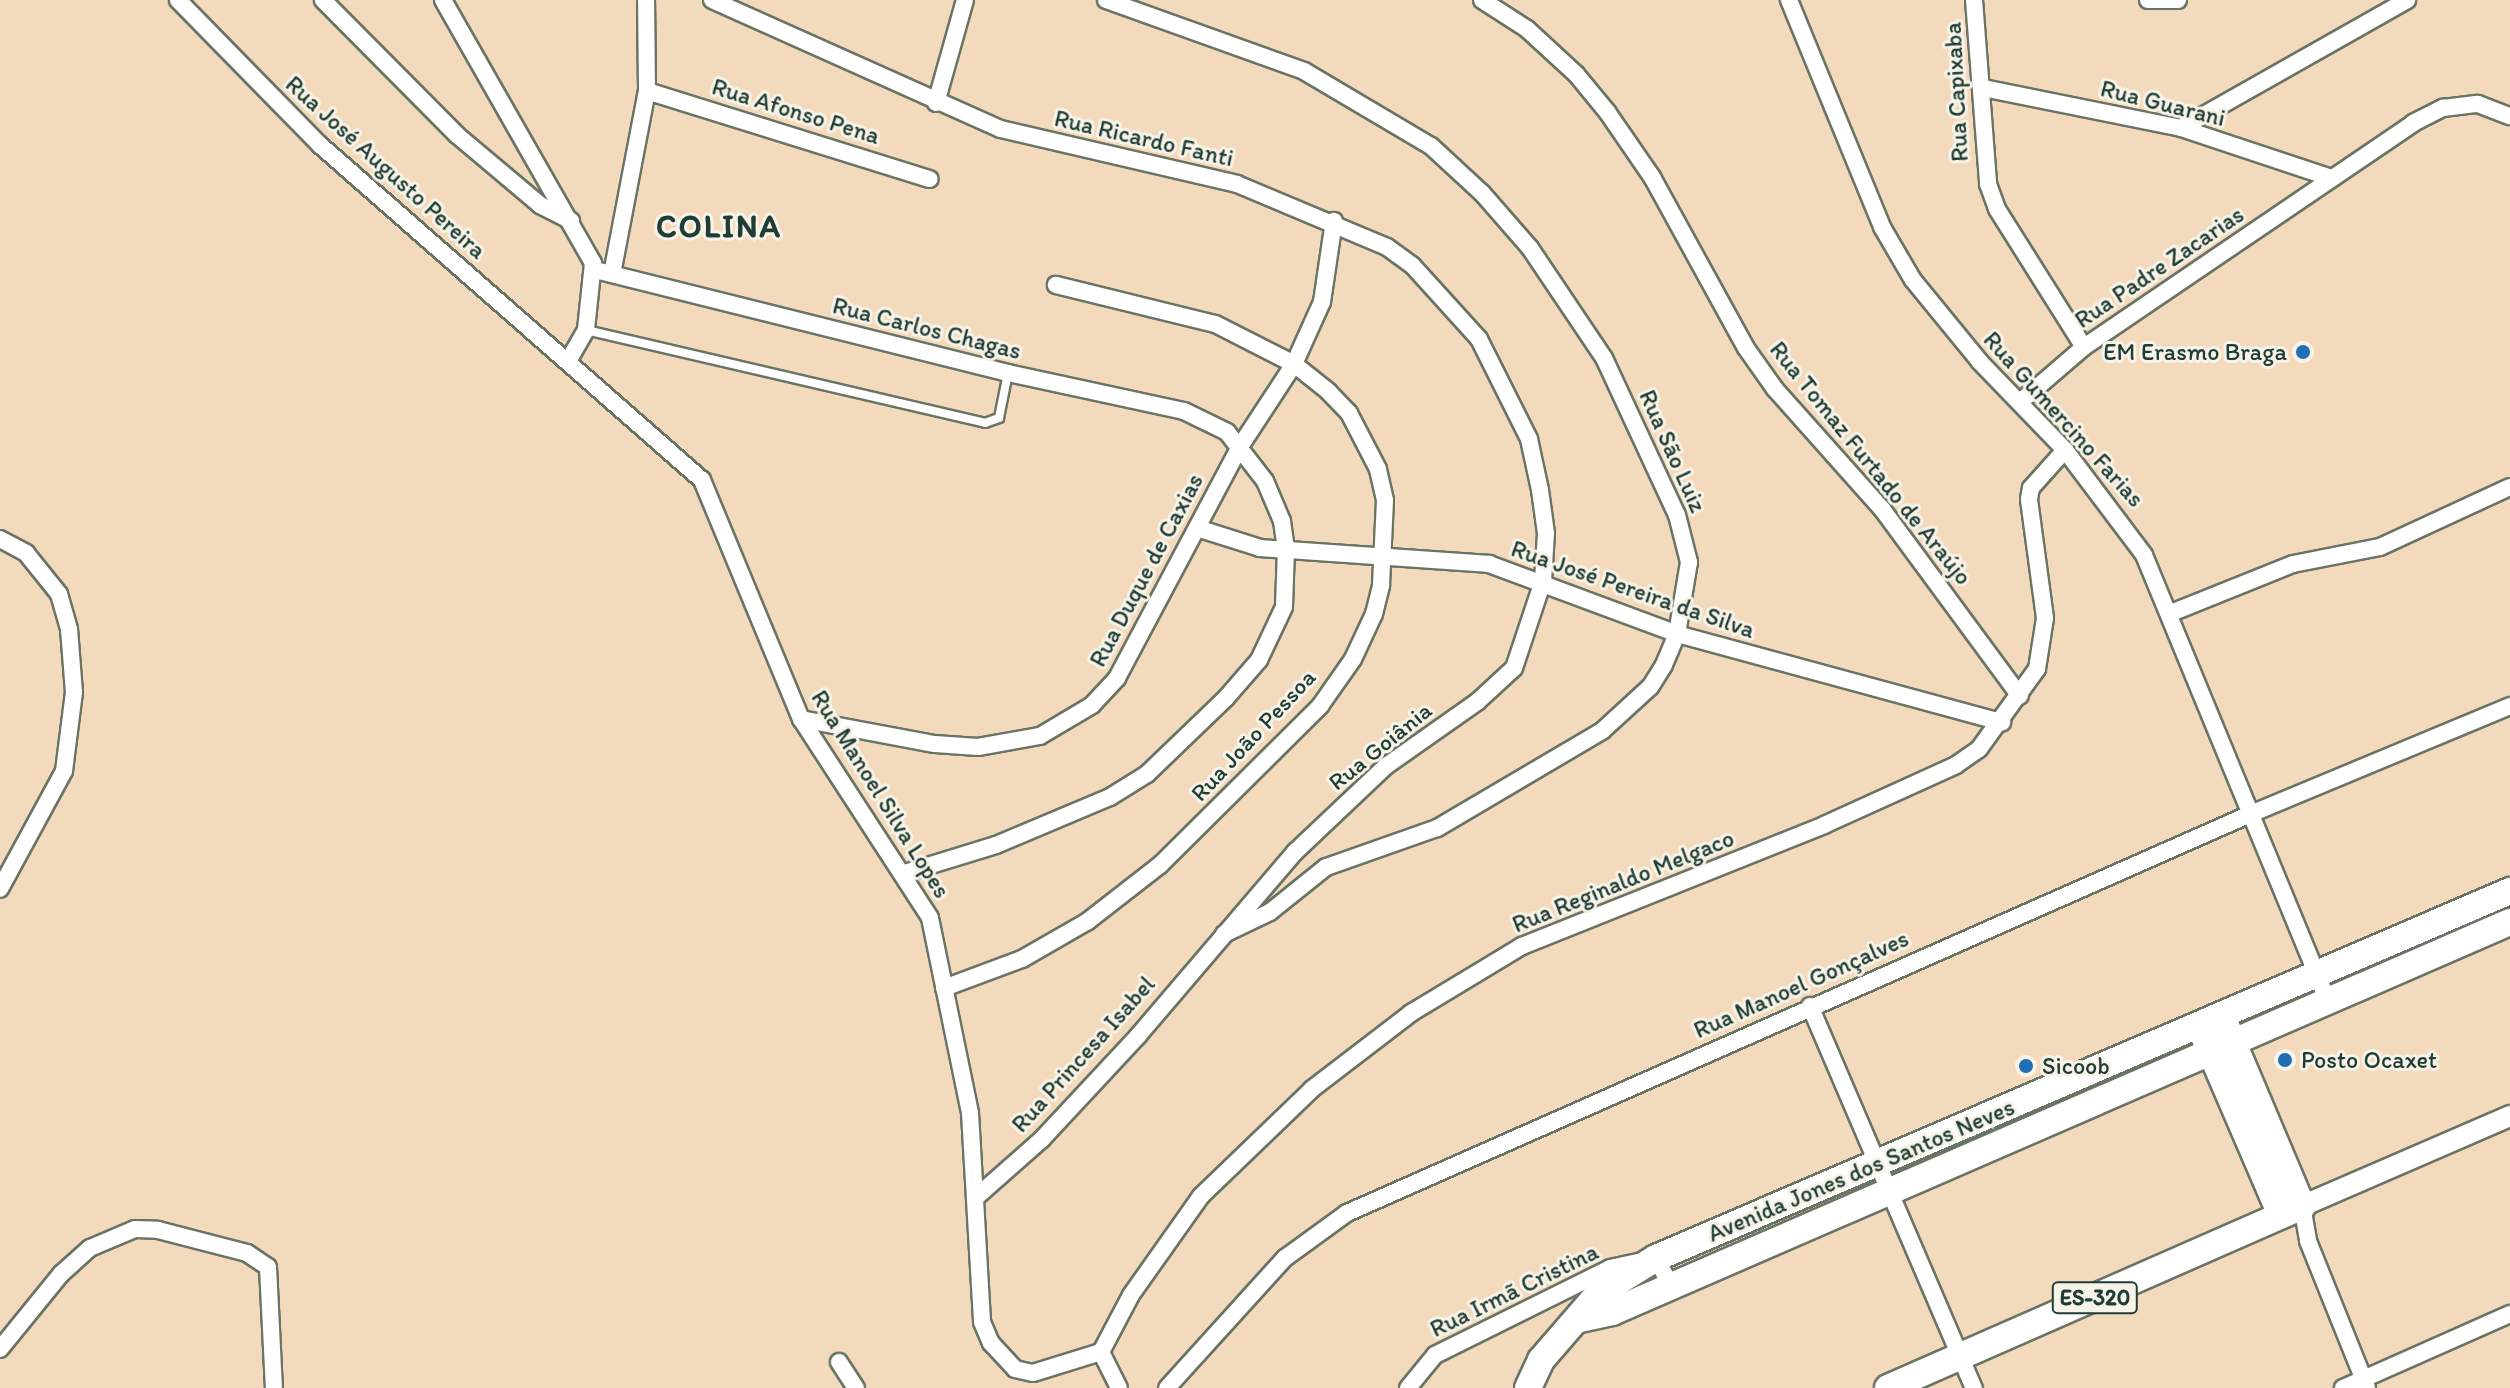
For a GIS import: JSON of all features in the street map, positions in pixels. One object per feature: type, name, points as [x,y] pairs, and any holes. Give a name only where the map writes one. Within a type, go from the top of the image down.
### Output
[{"type":"main road","name":"Avenida Jones dos Santos Neves","points":[[1528,1388],[1541,1360],[1580,1319],[1598,1294],[1656,1258],[2211,1020],[2315,972],[2510,891]]},
{"type":"main road","name":"Avenida Jones dos Santos Neves","points":[[1580,1319],[1612,1312],[1670,1284],[2510,922]]},
{"type":"main road","points":[[2211,1020],[2291,1211]]},
{"type":"main road","name":"ES-320","points":[[1888,1388],[2291,1211]]},
{"type":"street","name":"Rua José Augusto Pereira","points":[[178,0],[320,145],[568,361]]},
{"type":"street","points":[[323,0],[457,135],[540,205],[571,221]]},
{"type":"street","points":[[443,0],[571,221],[604,272]]},
{"type":"street","points":[[568,361],[586,330],[604,272],[647,91],[646,0]]},
{"type":"street","name":"Rua Ricardo Fanti","points":[[712,0],[936,103],[1001,129],[1237,184],[1334,221],[1412,265],[1479,339],[1507,387],[1529,439],[1546,533],[1543,581]]},
{"type":"street","points":[[936,103],[965,0]]},
{"type":"street","name":"Rua São Luiz","points":[[1106,0],[1304,71],[1431,146],[1482,193],[1530,248],[1604,358],[1677,515],[1689,562],[1677,634],[1650,687],[1568,756],[1437,828],[1406,842],[1347,856],[1270,912],[1219,936]]},
{"type":"street","name":"Rua Tomaz Furtado de Araújo","points":[[1482,0],[1527,29],[1576,74],[1608,113],[1659,188],[1768,379],[1882,509],[2020,696]]},
{"type":"street","name":"Rua Gumercino Farias","points":[[1789,0],[1889,239],[1938,312],[2065,450],[2132,533],[2171,613],[2248,815],[2327,1000]]},
{"type":"street","name":"Rua Capixaba","points":[[1974,0],[1983,88],[1983,169],[1997,209],[2084,347]]},
{"type":"street","points":[[2148,0],[2178,0]]},
{"type":"street","points":[[2181,128],[2407,0]]},
{"type":"street","name":"Rua Guarani","points":[[1983,88],[2181,128],[2328,177]]},
{"type":"street","name":"Rua Afonso Pena","points":[[647,91],[930,179]]},
{"type":"street","name":"Rua Padre Zacarias","points":[[2020,402],[2084,347],[2328,177],[2443,108],[2478,104],[2510,116]]},
{"type":"street","name":"Rua Duque de Caxias","points":[[801,719],[958,748],[1007,743],[1059,728],[1092,705],[1117,678],[1241,445],[1294,364],[1322,302],[1334,221]]},
{"type":"street","name":"Rua Carlos Chagas","points":[[604,272],[1008,373],[1184,411],[1241,445]]},
{"type":"street","name":"Rua João Pessoa","points":[[944,988],[1022,959],[1088,921],[1160,865],[1245,784],[1320,706],[1353,659],[1374,614],[1384,553],[1385,500],[1365,440],[1349,413],[1294,364],[1215,324],[1056,285]]},
{"type":"street","name":"Rua Manoel Silva Lopes","points":[[568,361],[702,480],[801,719],[905,873],[930,918],[970,1113],[982,1322],[1002,1359],[1015,1369],[1033,1373],[1101,1352]]},
{"type":"street","points":[[905,873],[1047,824],[1147,774],[1259,660],[1284,607],[1286,549],[1275,501],[1241,445]]},
{"type":"street","name":"Rua Reginaldo Melgaco","points":[[1101,1352],[1131,1295],[1201,1196],[1312,1089],[1411,1013],[1475,970],[1568,925],[1773,846],[1956,765],[2002,722],[2037,669],[2044,636],[2031,488],[2065,450]]},
{"type":"street","points":[[2171,613],[2293,564],[2380,547],[2510,487]]},
{"type":"street","name":"Rua José Pereira da Silva","points":[[1197,528],[1244,546],[1384,553],[1489,564],[1543,581],[1677,634],[2002,722]]},
{"type":"street","points":[[0,539],[26,553],[59,594],[69,629],[74,692],[64,771],[0,889]]},
{"type":"street","name":"Rua Goiânia","points":[[1219,936],[1295,852],[1386,766],[1499,685],[1523,651],[1543,581]]},
{"type":"street","name":"Rua Manoel Gonçalves","points":[[1167,1388],[1285,1258],[1347,1213],[2248,815],[2510,706]]},
{"type":"street","name":"Rua Princesa Isabel","points":[[975,1198],[1042,1139],[1138,1036],[1219,936]]},
{"type":"street","points":[[1810,1006],[1894,1190],[1974,1388]]},
{"type":"street","points":[[2365,1384],[2308,1241],[2291,1211],[2510,1116]]},
{"type":"street","points":[[0,1349],[61,1274],[90,1248],[135,1229],[158,1230],[247,1253],[268,1267],[274,1388]]},
{"type":"street","points":[[1656,1258],[1670,1284]]},
{"type":"street","name":"Rua Irmã Cristina","points":[[1408,1388],[1435,1355],[1490,1325],[1610,1268],[1656,1258]]},
{"type":"street","points":[[2343,1388],[2365,1384],[2510,1314]]},
{"type":"street","points":[[1101,1352],[1119,1388]]},
{"type":"street","points":[[839,1362],[856,1388]]},
{"type":"lane","points":[[586,330],[985,423],[999,418],[1008,373]]},
{"type":"place","name":"EM Erasmo Braga","points":[[2303,352]]},
{"type":"place","name":"Posto Ocaxet","points":[[2285,1060]]},
{"type":"place","name":"Sicoob","points":[[2026,1066]]},
{"type":"district","name":"COLINA","points":[[719,226]]}]
